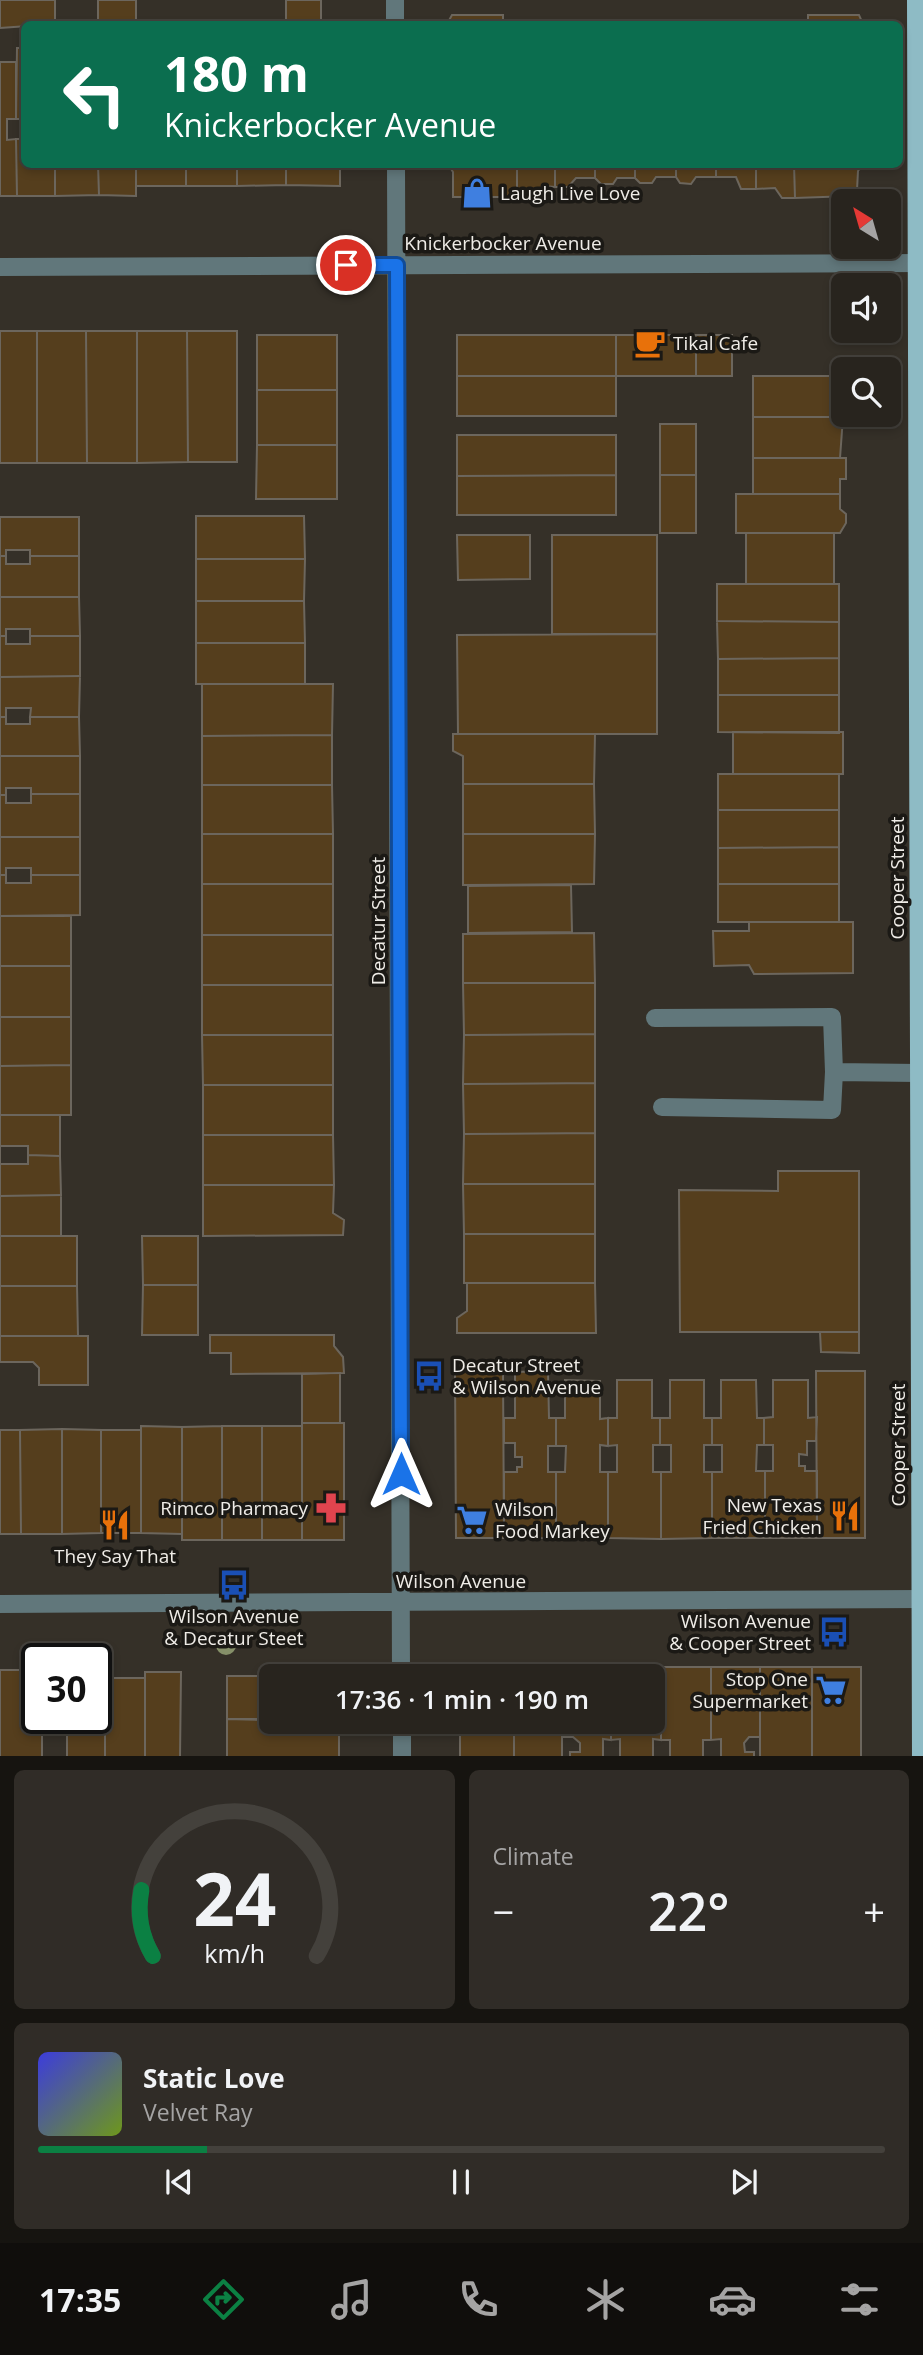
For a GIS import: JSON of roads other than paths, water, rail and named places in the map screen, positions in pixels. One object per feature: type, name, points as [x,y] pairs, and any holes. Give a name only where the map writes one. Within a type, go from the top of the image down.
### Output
[{"type":"main road","name":"Cooper Street","points":[[916,0],[920,263],[920,1756]]},
{"type":"street","points":[[395,0],[395,21]]},
{"type":"street","name":"Decatur Street","points":[[396,168],[401,1664]]},
{"type":"street","name":"Knickerbocker Avenue","points":[[0,267],[920,263]]},
{"type":"street","points":[[655,1018],[832,1017],[832,1110],[662,1107]]},
{"type":"street","points":[[834,1072],[918,1073]]},
{"type":"street","name":"Wilson Avenue","points":[[0,1604],[921,1599]]},
{"type":"street","points":[[402,1734],[402,1756]]},
{"type":"place","name":"Laugh Live Love","points":[[477,193]]},
{"type":"place","name":"Tikal Cafe","points":[[650,343]]},
{"type":"place","name":"Decatur Street & Wilson Avenue","points":[[429,1376]]},
{"type":"place","name":"Rimco Pharmacy","points":[[331,1508]]},
{"type":"place","name":"New Texas Fried Chicken","points":[[845,1516]]},
{"type":"place","name":"Wilson Food Markey","points":[[472,1520]]},
{"type":"place","name":"They Say That","points":[[115,1525]]},
{"type":"place","name":"Wilson Avenue & Decatur Steet","points":[[234,1585]]},
{"type":"place","name":"Wilson Avenue & Cooper Street","points":[[834,1632]]},
{"type":"place","name":"Stop One Supermarket","points":[[831,1690]]}]
